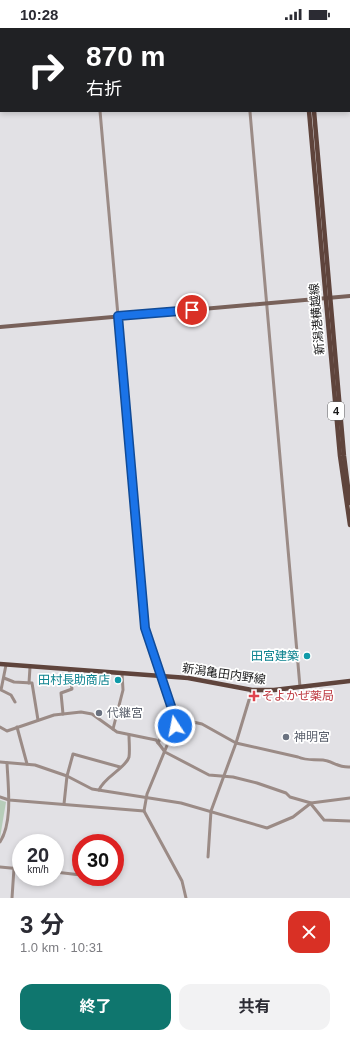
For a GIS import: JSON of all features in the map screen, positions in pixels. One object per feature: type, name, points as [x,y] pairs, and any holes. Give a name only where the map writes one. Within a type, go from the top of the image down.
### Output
[{"type":"main road","name":"新潟港横越線","points":[[309,112],[350,503]]},
{"type":"main road","name":"新潟港横越線","points":[[314,112],[328,298]]},
{"type":"main road","name":"新潟港横越線","points":[[346,465],[350,524]]},
{"type":"main road","name":"新潟亀田内野線","points":[[0,664],[188,678],[252,690],[350,682]]},
{"type":"street","points":[[100,112],[145,623],[175,718],[175,726],[146,797],[144,811],[182,881],[186,898]]},
{"type":"street","points":[[250,112],[300,687]]},
{"type":"street","points":[[0,327],[350,296]]},
{"type":"street","points":[[6,665],[1,690],[11,694],[15,702]]},
{"type":"street","points":[[30,666],[29,682],[32,683],[38,720]]},
{"type":"street","points":[[63,714],[61,693],[72,689],[69,669]]},
{"type":"street","points":[[113,729],[123,690],[122,673]]},
{"type":"street","points":[[4,678],[14,682],[29,682]]},
{"type":"street","points":[[208,857],[211,811],[236,743],[252,690]]},
{"type":"street","points":[[0,727],[6,731],[38,720],[63,714],[81,712],[92,714],[117,732],[156,740],[165,752],[209,775],[224,776],[257,783],[311,804],[324,820],[350,821]]},
{"type":"street","points":[[158,743],[169,721],[175,718],[202,724],[236,743],[298,757],[306,761],[324,760],[337,766],[350,767]]},
{"type":"street","points":[[17,727],[27,764]]},
{"type":"street","points":[[99,790],[103,783],[129,758],[129,734]]},
{"type":"street","points":[[64,804],[67,776],[73,754],[120,767]]},
{"type":"street","points":[[0,762],[35,765],[67,776],[92,789],[181,803],[211,811],[242,822],[268,828],[293,817],[311,804],[350,798]]},
{"type":"street","points":[[0,842],[5,832],[9,800],[7,763]]},
{"type":"street","points":[[0,797],[9,800],[144,811]]},
{"type":"street","points":[[0,867],[12,868]]},
{"type":"street","points":[[12,898],[13,886]]},
{"type":"green space","points":[[0,800],[6,802],[0,838]]},
{"type":"place","name":"田宮建築","points":[[307,656]]},
{"type":"place","name":"田村長助商店","points":[[118,680]]},
{"type":"place","name":"そよかぜ薬局","points":[[254,696]]},
{"type":"place","name":"代継宮","points":[[99,713]]},
{"type":"place","name":"神明宮","points":[[286,737]]},
{"type":"route","points":[[175,726],[175,718],[145,628],[118,316],[192,310]]}]
